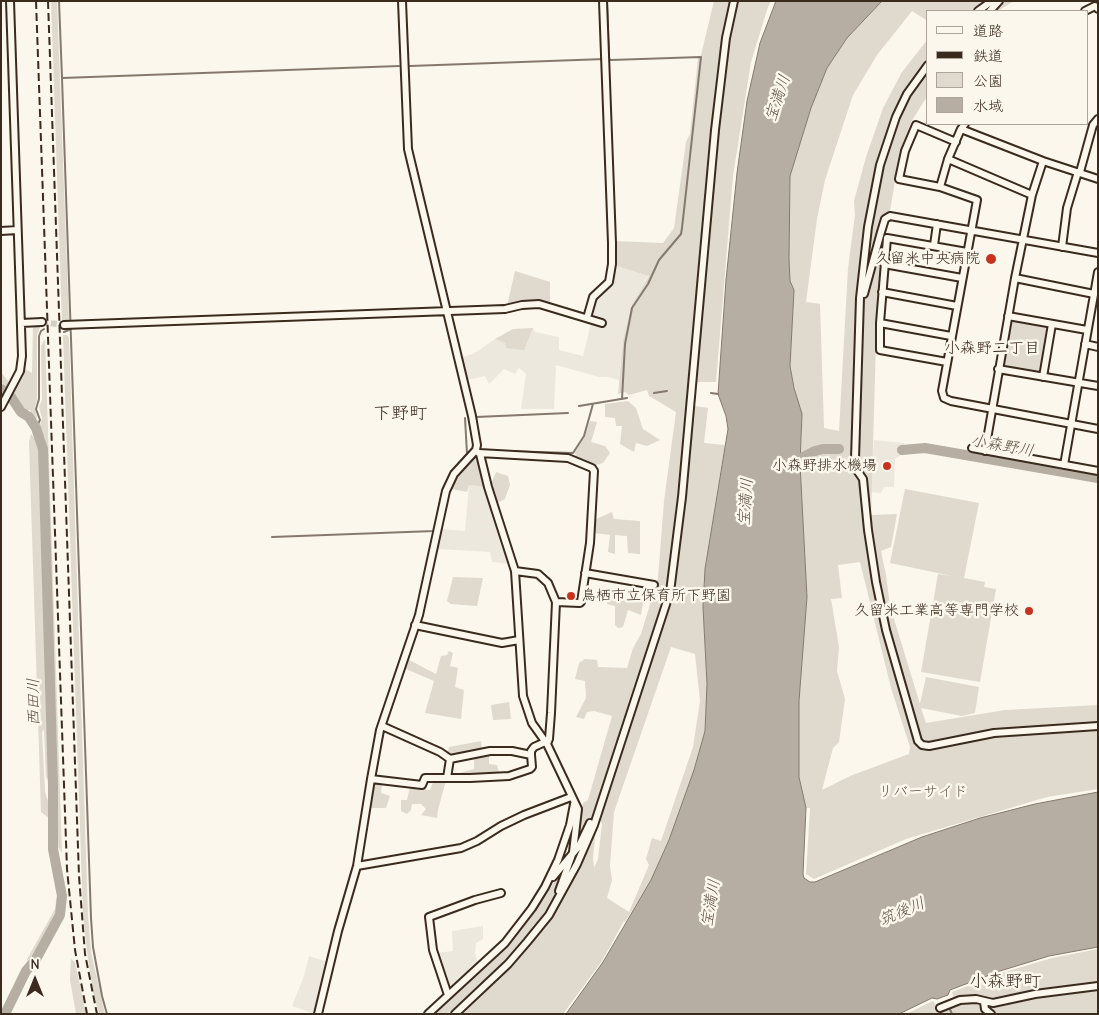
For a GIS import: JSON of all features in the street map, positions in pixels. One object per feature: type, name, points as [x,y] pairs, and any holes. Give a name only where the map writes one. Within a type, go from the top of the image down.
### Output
[{"type":"street","points":[[3,405],[14,385],[21,364],[10,1]]},
{"type":"street","points":[[402,1],[408,149],[472,416],[478,452],[515,571],[523,696],[532,723],[546,743],[570,797],[578,809],[573,852],[559,890],[558,900]]},
{"type":"street","points":[[587,318],[593,297],[609,282],[612,264],[603,1]]},
{"type":"street","points":[[455,1014],[508,964],[549,914],[577,864],[595,819],[670,592],[686,454],[715,130],[726,38],[734,1]]},
{"type":"street","points":[[979,10],[992,1]]},
{"type":"street","points":[[926,68],[907,94],[896,117],[880,165],[868,227],[860,298],[855,415],[856,469],[863,479],[868,530],[882,613],[918,741],[922,745],[929,746],[994,733],[1098,726]]},
{"type":"street","points":[[1062,247],[1068,208],[1096,120]]},
{"type":"street","points":[[956,142],[916,125],[905,151],[899,179],[940,186],[976,200],[942,391],[944,398],[992,410],[1098,429]]},
{"type":"street","points":[[940,186],[948,159],[963,126],[1043,161],[1098,179]]},
{"type":"street","points":[[948,159],[1032,195]]},
{"type":"street","points":[[985,450],[1015,278],[1032,195],[1043,161]]},
{"type":"street","points":[[860,298],[864,294],[885,219],[888,217],[1098,253]]},
{"type":"street","points":[[934,245],[937,224]]},
{"type":"street","points":[[1,231],[17,230]]},
{"type":"street","points":[[947,362],[880,350],[880,323],[887,238],[967,252]]},
{"type":"street","points":[[884,264],[962,278]]},
{"type":"street","points":[[1064,465],[1087,330],[1094,309],[1094,294],[1098,272]]},
{"type":"street","points":[[1015,278],[1094,294]]},
{"type":"street","points":[[882,292],[957,306]]},
{"type":"street","points":[[69,325],[446,312],[505,309],[539,304],[602,323]]},
{"type":"street","points":[[1008,316],[1087,330]]},
{"type":"street","points":[[21,323],[42,322]]},
{"type":"street","points":[[880,323],[952,336]]},
{"type":"street","points":[[1043,377],[1052,324]]},
{"type":"street","points":[[1085,344],[1098,347]]},
{"type":"street","points":[[998,369],[1098,386]]},
{"type":"street","points":[[972,448],[1098,471]]},
{"type":"street","points":[[318,1014],[338,931],[358,866],[371,779],[382,726],[419,615],[446,491],[454,474],[478,452],[568,458],[592,468],[594,471],[590,544],[580,603],[556,602]]},
{"type":"street","points":[[371,779],[422,785],[425,778],[509,776],[532,767],[531,751],[534,747],[546,743],[549,739],[556,602],[548,583],[538,574],[515,571]]},
{"type":"street","points":[[584,573],[654,585]]},
{"type":"street","points":[[415,625],[502,643],[519,640]]},
{"type":"street","points":[[382,726],[440,752],[450,759],[490,751],[512,751],[531,755]]},
{"type":"street","points":[[447,778],[450,759]]},
{"type":"street","points":[[358,866],[461,848],[477,842],[501,826],[524,815],[570,797]]},
{"type":"street","points":[[428,1014],[505,943],[532,908],[558,860],[566,838],[574,804]]},
{"type":"street","points":[[545,887],[579,846],[591,822],[595,819]]},
{"type":"street","points":[[448,995],[433,950],[429,916],[501,893]]},
{"type":"street","points":[[940,1008],[952,1002],[970,999],[993,1003],[1036,994],[1098,986]]},
{"type":"street","points":[[984,1002],[985,1009],[991,1014]]},
{"type":"shaded area","points":[[614,265],[649,275],[632,304],[623,340],[619,380],[599,377],[556,365],[554,409],[521,409],[526,374],[519,368],[515,374],[504,369],[489,384],[485,376],[467,380],[462,357],[473,354],[495,339],[524,349],[533,328],[535,332],[559,337],[559,350],[583,356],[591,323],[588,321],[594,297],[610,284]]},
{"type":"shaded area","points":[[874,440],[904,443],[903,454],[895,459],[894,487],[884,487],[881,493],[870,492]]},
{"type":"shaded area","points":[[469,485],[484,487],[510,564],[492,562],[490,552],[438,549],[442,529],[465,531]]},
{"type":"shaded area","points":[[483,926],[483,939],[476,943],[475,954],[479,965],[451,990],[448,989],[436,953],[453,951],[452,931]]},
{"type":"shaded area","points":[[309,956],[328,962],[315,1014],[292,1006],[304,976]]},
{"type":"green space","points":[[51,1],[57,1],[69,321],[62,321]]},
{"type":"green space","points":[[714,1],[771,1],[751,62],[733,176],[716,382],[696,382],[697,374],[691,374],[674,544],[666,591],[592,819],[585,827],[580,838],[576,840],[583,803],[588,800],[612,716],[594,711],[587,712],[584,719],[576,717],[586,698],[585,681],[575,679],[579,663],[585,659],[597,660],[598,667],[627,668],[633,648],[641,634],[658,578],[664,501],[676,412],[649,396],[647,390],[629,395],[625,392],[618,394],[623,340],[632,304],[649,276],[614,265],[614,241],[663,243],[674,228],[686,142],[690,134],[698,58],[701,55]]},
{"type":"green space","name":"リバーサイド","points":[[882,1],[1014,1],[1000,10],[926,10],[926,20],[912,11],[877,55],[853,95],[825,180],[817,219],[806,302],[820,304],[824,428],[839,431],[848,268],[855,215],[854,201],[866,157],[883,108],[902,72],[926,42],[926,98],[911,122],[900,152],[880,269],[877,306],[871,515],[897,514],[891,547],[881,551],[890,606],[920,704],[926,677],[979,687],[975,713],[962,716],[921,708],[926,723],[1005,710],[1098,705],[1098,789],[1047,797],[906,839],[814,879],[806,874],[810,808],[806,808],[799,777],[799,701],[807,597],[800,464],[802,426],[790,366],[794,290],[790,281],[789,259],[790,176],[811,108],[827,68],[847,38]],"holes":[[[860,562],[891,688],[910,747],[909,754],[850,776],[822,790],[833,748],[839,742],[845,699],[837,671],[839,647],[831,599],[842,598],[838,565]]]},
{"type":"green space","points":[[515,271],[550,282],[550,305],[507,306]]},
{"type":"green space","points":[[1008,318],[1051,325],[1042,375],[999,368]]},
{"type":"green space","points":[[33,326],[40,327],[37,335],[36,421],[32,417],[30,410],[23,410],[1,382],[1,372],[15,390],[25,369],[32,373]]},
{"type":"green space","points":[[533,328],[524,350],[506,348],[505,343],[495,339],[513,329]]},
{"type":"green space","points":[[63,335],[67,335],[69,338],[88,915],[91,952],[105,1014],[99,1014],[93,992],[83,915]]},
{"type":"green space","points":[[45,339],[62,853],[58,847],[45,438],[39,429],[42,418],[39,407],[42,400],[41,346]]},
{"type":"green space","points":[[628,401],[636,408],[643,429],[660,440],[647,446],[636,443],[634,452],[620,444],[622,426],[616,426],[615,418],[605,417],[605,404]]},
{"type":"green space","points":[[694,406],[708,408],[704,443],[725,445],[705,569],[703,607],[707,684],[705,731],[694,770],[669,840],[651,880],[624,921],[602,961],[563,1014],[459,1014],[516,960],[556,912],[583,861],[596,827],[594,868],[598,859],[602,824],[599,819],[673,591],[681,545]],"holes":[[[671,647],[695,654],[700,701],[693,747],[661,841],[652,838],[646,859],[649,865],[629,912],[607,898],[612,880],[610,866],[614,812]]]},
{"type":"green space","points":[[590,421],[597,422],[591,442],[605,446],[610,453],[603,463],[593,466],[576,457],[575,452],[585,436]]},
{"type":"green space","points":[[31,434],[38,442],[40,464],[49,714],[46,724],[50,731],[51,785],[46,777],[44,729],[42,733],[45,792],[48,801],[49,818],[41,812],[29,442]]},
{"type":"green space","points":[[475,457],[478,458],[484,487],[469,485],[467,492],[452,489],[460,473]]},
{"type":"green space","points":[[496,472],[508,476],[510,485],[505,499],[497,503],[491,484]]},
{"type":"green space","points":[[905,489],[979,503],[964,578],[985,582],[984,587],[996,589],[980,682],[921,672],[938,574],[952,576],[890,563]]},
{"type":"green space","points":[[612,512],[614,519],[640,521],[640,554],[628,553],[627,536],[615,535],[615,554],[608,552],[610,535],[594,533],[594,520]]},
{"type":"green space","points":[[453,577],[483,578],[477,606],[451,604],[447,601]]},
{"type":"green space","points":[[606,597],[643,602],[641,615],[628,610],[623,627],[618,628],[615,625],[615,606],[607,604]]},
{"type":"green space","points":[[449,651],[453,653],[450,666],[458,668],[455,687],[464,690],[461,719],[425,713],[434,681],[406,669],[409,660],[436,674],[441,656],[447,655]]},
{"type":"green space","points":[[509,702],[511,719],[493,720],[491,705]]},
{"type":"green space","points":[[481,741],[482,750],[450,757],[447,755],[449,747]]},
{"type":"green space","points":[[489,754],[489,764],[497,765],[500,776],[456,777],[456,774],[474,769],[474,756]]},
{"type":"green space","points":[[434,780],[446,780],[437,818],[421,815],[426,809],[421,804],[412,804],[411,810],[407,814],[401,811],[401,800],[407,800],[410,787],[430,790]]},
{"type":"green space","points":[[375,782],[382,783],[381,793],[390,796],[386,808],[371,808]]},
{"type":"green space","points":[[566,864],[552,903],[506,960],[447,1014],[432,1014],[505,946],[545,896]]},
{"type":"green space","points":[[57,895],[57,913],[33,957],[26,961],[55,909]]},
{"type":"green space","points":[[1098,949],[1098,985],[991,1001],[966,996],[954,1000],[952,992],[1005,972],[1052,958]]},
{"type":"green space","points":[[71,959],[75,962],[86,1014],[76,1014],[70,980]]},
{"type":"green space","points":[[1098,988],[1098,1014],[994,1013],[988,1009],[987,1004]]},
{"type":"green space","points":[[933,1001],[939,1010],[962,1002],[974,1001],[980,1005],[986,1014],[906,1014]]},
{"type":"water","points":[[776,1],[882,1],[847,38],[827,68],[811,108],[790,176],[789,259],[790,281],[794,290],[790,366],[802,414],[800,464],[807,597],[799,701],[799,777],[806,808],[804,878],[810,882],[815,882],[922,837],[980,818],[1035,804],[1098,792],[1098,947],[1049,956],[1000,971],[950,990],[948,995],[937,999],[932,998],[899,1014],[566,1014],[603,962],[651,880],[669,840],[694,770],[705,731],[707,684],[703,607],[705,569],[728,429],[726,416],[718,394],[726,280],[737,173],[747,101],[760,43]]},
{"type":"waterway","points":[[59,1],[62,78]]},
{"type":"waterway","points":[[607,1],[609,59]]},
{"type":"waterway","points":[[609,59],[701,57],[681,234],[659,260],[648,284],[632,308],[625,344],[622,399]]},
{"type":"waterway","points":[[410,66],[605,59]]},
{"type":"waterway","points":[[107,1014],[93,947],[91,918],[62,78],[399,66]]},
{"type":"waterway","points":[[36,428],[40,420],[36,409],[39,399],[39,336],[44,329]]},
{"type":"waterway","points":[[64,332],[71,329]]},
{"type":"waterway","name":"西田川","points":[[1,389],[11,397],[21,412],[29,417],[36,428],[43,449],[53,785],[53,849],[62,896],[60,915],[36,959],[26,971],[5,1014]]},
{"type":"waterway","points":[[654,393],[667,391]]},
{"type":"waterway","points":[[711,393],[718,394]]},
{"type":"waterway","points":[[579,406],[627,398]]},
{"type":"waterway","points":[[502,451],[573,453],[584,436],[593,404]]},
{"type":"waterway","points":[[476,417],[568,413]]},
{"type":"waterway","points":[[451,472],[467,454],[465,418]]},
{"type":"waterway","name":"小森野川","points":[[902,450],[925,448],[1098,478]]},
{"type":"waterway","name":"小森野川","points":[[788,465],[815,451],[839,449]]},
{"type":"waterway","points":[[272,537],[434,531],[442,492]]},
{"type":"waterway","points":[[949,1007],[952,1014]]},
{"type":"waterway","name":"西田川","points":[[1,1009],[5,1013]]},
{"type":"tunnel","points":[[42,322],[64,325]]},
{"type":"railway","points":[[36,1],[67,869],[75,950],[87,1014]]},
{"type":"railway","points":[[48,1],[79,876],[85,954],[97,1014]]},
{"type":"place","name":"久留米中央病院","points":[[991,259]]},
{"type":"place","name":"小森野排水機場","points":[[887,466]]},
{"type":"place","name":"鳥栖市立保育所下野園","points":[[571,596]]},
{"type":"place","name":"久留米工業高等専門学校","points":[[1029,611]]},
{"type":"district","name":"小森野二丁目","points":[[992,348]]},
{"type":"district","name":"下野町","points":[[400,414]]},
{"type":"district","name":"小森野町","points":[[1005,982]]},
{"type":"water label","name":"宝満川","points":[[778,98]]},
{"type":"water label","name":"宝満川","points":[[746,502]]},
{"type":"water label","name":"宝満川","points":[[711,903]]},
{"type":"water label","name":"筑後川","points":[[902,912]]}]
